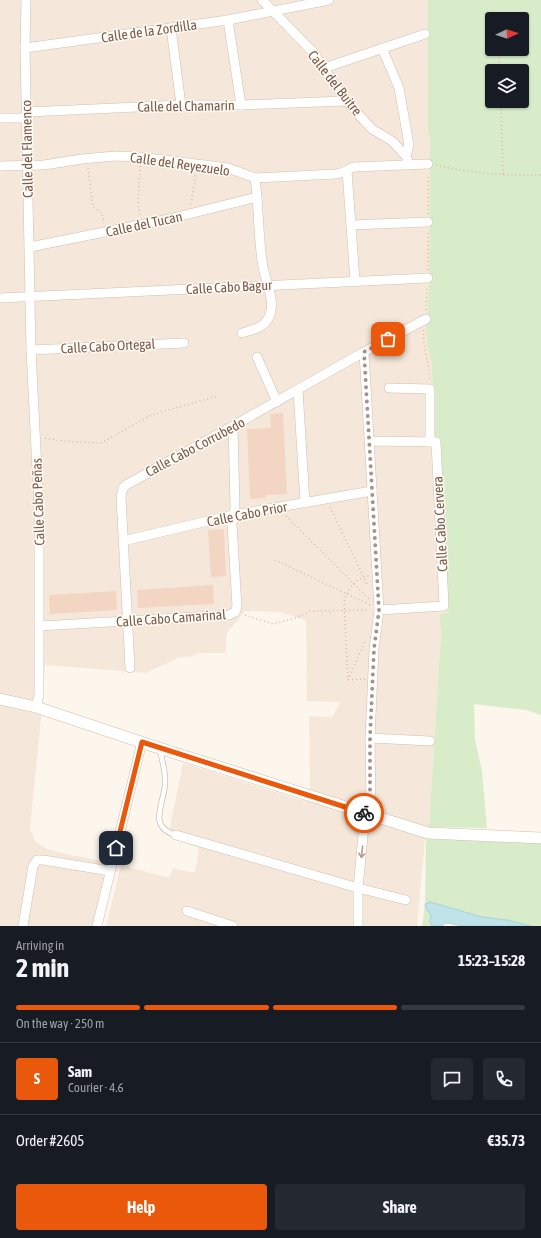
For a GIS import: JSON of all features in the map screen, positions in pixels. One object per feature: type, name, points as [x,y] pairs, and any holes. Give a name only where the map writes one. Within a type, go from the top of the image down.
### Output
[{"type":"street","name":"Calle del Flamenco","points":[[26,0],[25,48],[31,297]]},
{"type":"street","name":"Calle del Buitre","points":[[262,0],[313,52],[346,101],[372,129],[392,141],[408,160]]},
{"type":"street","name":"Calle de la Zordilla","points":[[25,48],[228,20],[329,0]]},
{"type":"street","points":[[228,20],[241,105]]},
{"type":"street","points":[[171,28],[181,105]]},
{"type":"street","points":[[325,69],[425,34]]},
{"type":"street","points":[[382,48],[399,88],[409,145],[408,160]]},
{"type":"street","name":"Calle del Chamarin","points":[[0,118],[181,105],[241,105],[346,101]]},
{"type":"street","name":"Calle del Reyezuelo","points":[[0,166],[44,165],[88,158],[140,156],[228,168],[254,178],[336,174],[344,173],[355,167],[408,160],[428,164]]},
{"type":"street","points":[[347,171],[355,281]]},
{"type":"street","points":[[242,333],[262,326],[269,318],[271,308],[270,294],[263,268],[254,178]]},
{"type":"street","name":"Calle del Tucan","points":[[30,247],[141,225],[257,197]]},
{"type":"street","points":[[351,225],[428,222]]},
{"type":"street","name":"Calle Cabo Bagur","points":[[0,298],[428,278]]},
{"type":"street","name":"Calle Cabo Peñas","points":[[31,297],[31,350],[39,510],[39,696],[36,707]]},
{"type":"street","name":"Calle Cabo Corrubedo","points":[[130,668],[123,541],[122,492],[126,485],[426,318]]},
{"type":"street","name":"Calle Cabo Ortegal","points":[[31,350],[184,343]]},
{"type":"street","points":[[358,926],[358,888],[364,825],[370,805],[372,678],[379,610],[364,352]]},
{"type":"street","points":[[257,357],[277,402]]},
{"type":"street","name":"Calle Cabo Cervera","points":[[379,610],[444,606],[430,389],[390,388]]},
{"type":"street","points":[[298,390],[305,503]]},
{"type":"street","name":"Calle Cabo Camarinal","points":[[40,626],[229,615],[235,612],[237,607],[232,524],[235,508],[234,426]]},
{"type":"street","points":[[369,441],[433,442]]},
{"type":"street","name":"Calle Cabo Prior","points":[[123,541],[233,516],[372,491]]},
{"type":"street","points":[[0,699],[36,707],[159,748],[428,833],[541,838]]},
{"type":"street","points":[[370,738],[430,741]]},
{"type":"street","points":[[96,926],[142,742]]},
{"type":"street","points":[[176,835],[358,888],[406,900]]},
{"type":"street","points":[[23,926],[33,866],[36,860],[110,871]]},
{"type":"street","points":[[187,911],[209,922],[233,926]]},
{"type":"lane","points":[[159,748],[165,772],[165,784],[159,820],[166,830],[176,835]]},
{"type":"path","points":[[501,108],[503,175]]},
{"type":"path","points":[[140,156],[138,203],[141,225]]},
{"type":"path","points":[[88,158],[93,207],[102,213],[106,232]]},
{"type":"path","points":[[190,214],[197,164]]},
{"type":"path","points":[[428,164],[456,170],[503,175],[541,175]]},
{"type":"path","points":[[35,436],[63,441],[101,443],[151,415],[218,396]]},
{"type":"path","points":[[327,500],[370,590]]},
{"type":"path","points":[[278,508],[354,583],[379,610]]},
{"type":"path","points":[[275,560],[379,610]]},
{"type":"path","points":[[348,680],[344,610],[346,594],[358,579],[377,576]]},
{"type":"path","points":[[235,612],[274,624],[296,618],[310,611],[379,610]]},
{"type":"path","points":[[348,680],[366,638]]},
{"type":"path","points":[[348,680],[372,678]]},
{"type":"shaded area","points":[[0,0],[428,0],[428,134],[430,135],[430,164],[429,286],[426,328],[427,345],[432,365],[434,437],[439,438],[449,612],[439,614],[441,632],[429,827],[425,841],[417,926],[106,926],[121,865],[169,878],[173,868],[195,873],[199,848],[168,836],[183,763],[307,802],[310,788],[309,716],[332,717],[341,702],[307,701],[306,620],[279,612],[245,611],[228,631],[226,637],[226,653],[198,653],[192,656],[178,658],[146,673],[45,665],[30,829],[35,841],[45,848],[112,863],[97,926],[0,926]]},
{"type":"green space","points":[[428,0],[541,0],[541,715],[526,710],[474,704],[475,740],[482,771],[487,828],[429,827],[441,632],[439,614],[449,612],[439,438],[433,437],[432,365],[427,345],[426,328],[429,286],[430,135],[428,135]]},
{"type":"green space","points":[[426,839],[541,842],[541,926],[531,926],[507,920],[482,917],[430,902],[426,908],[431,916],[430,921],[432,926],[422,926],[425,904]]},
{"type":"water","points":[[430,902],[482,917],[507,920],[531,926],[462,926],[445,923],[442,926],[432,926],[430,921],[431,916],[425,904]]},
{"type":"building","points":[[283,413],[287,494],[266,495],[266,498],[250,499],[247,429],[271,428],[270,414]]},
{"type":"building","points":[[224,529],[226,576],[211,577],[208,530]]},
{"type":"building","points":[[213,585],[214,604],[138,608],[137,590]]},
{"type":"building","points":[[116,591],[117,610],[50,614],[49,595]]},
{"type":"way so far","points":[[364,813],[368,814],[370,805],[370,738],[374,649],[379,610],[364,352],[388,339]]},
{"type":"route","points":[[116,848],[142,742],[364,813]]}]
